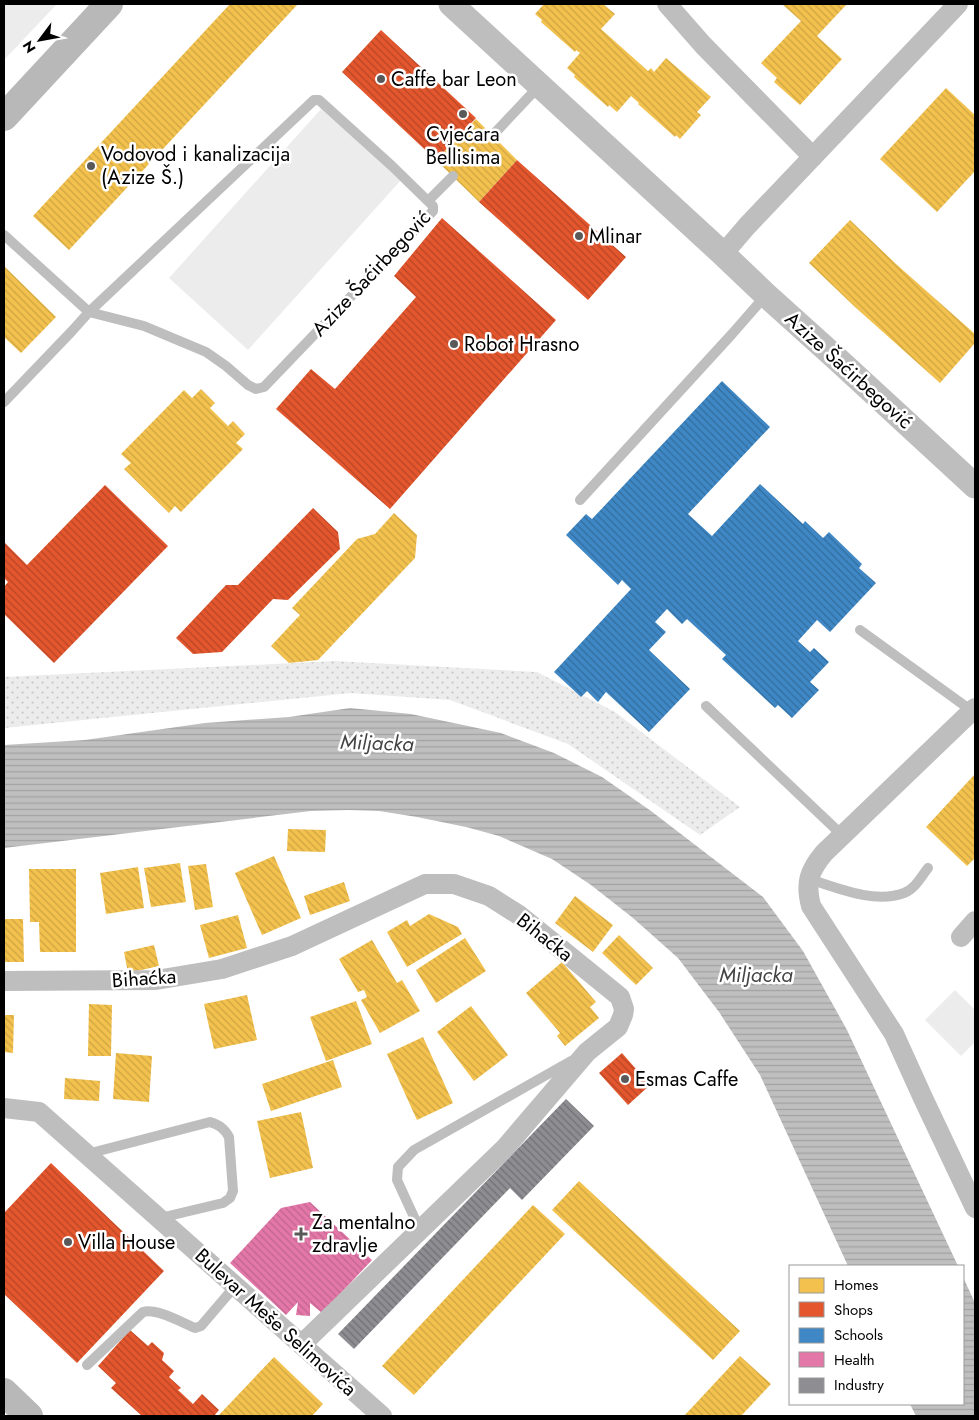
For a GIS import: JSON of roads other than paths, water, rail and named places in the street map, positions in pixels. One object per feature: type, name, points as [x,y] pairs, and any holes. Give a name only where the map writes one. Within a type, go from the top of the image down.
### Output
[{"type":"main road","points":[[4,115],[109,4]]},
{"type":"main road","points":[[4,1392],[29,1416]]},
{"type":"street","name":"Azize Šaćirbegović","points":[[451,4],[975,486]]},
{"type":"street","points":[[723,254],[958,4]]},
{"type":"street","points":[[672,5],[703,45],[813,157]]},
{"type":"street","points":[[974,710],[824,853],[814,865],[807,892],[811,906],[894,1034],[975,1208]]},
{"type":"street","name":"Bihaćka","points":[[4,981],[156,980],[222,969],[292,946],[425,884],[454,884],[489,896],[519,916],[620,997],[624,1008],[618,1027],[587,1052],[504,1148],[302,1344]]},
{"type":"street","points":[[961,937],[975,922]]},
{"type":"street","name":"Bulevar Meše Selimovića","points":[[4,1108],[39,1112],[382,1416]]},
{"type":"lane","points":[[493,135],[540,85]]},
{"type":"lane","name":"Azize Šaćirbegović","points":[[4,235],[89,312],[144,326],[206,352],[248,385],[256,389],[264,387],[433,211],[433,206],[319,100],[314,100],[89,312],[4,402]]},
{"type":"lane","points":[[428,201],[453,176]]},
{"type":"lane","points":[[580,500],[766,295]]},
{"type":"lane","points":[[860,630],[974,710]]},
{"type":"lane","points":[[706,706],[842,835]]},
{"type":"lane","points":[[809,879],[868,896],[887,896],[905,893],[916,885],[928,868]]},
{"type":"lane","points":[[420,1230],[397,1180],[398,1167],[408,1156],[414,1150],[587,1052]]},
{"type":"lane","points":[[87,1154],[210,1122],[219,1125],[225,1130],[229,1137],[233,1191],[230,1198],[223,1203],[160,1218]]},
{"type":"lane","points":[[87,1365],[143,1312],[149,1310],[156,1312],[195,1328],[200,1326],[236,1285]]},
{"type":"water","name":"Miljacka","points":[[350,708],[411,714],[501,733],[554,753],[602,777],[651,811],[763,897],[803,951],[847,1030],[958,1265],[848,1265],[760,1075],[719,1012],[678,958],[633,918],[591,885],[552,859],[499,836],[466,827],[379,811],[348,810],[311,811],[4,848],[4,745],[85,740],[205,723],[289,717]]},
{"type":"water","points":[[964,1279],[975,1303],[975,1416],[916,1416],[910,1405],[964,1405]]},
{"type":"place","name":"Caffe bar Leon","points":[[381,79]]},
{"type":"place","name":"Cvjećara Bellisima","points":[[463,114]]},
{"type":"place","name":"Vodovod i kanalizacija (Azize Š.)","points":[[91,166]]},
{"type":"place","name":"Mlinar","points":[[579,236]]},
{"type":"place","name":"Robot Hrasno","points":[[454,344]]},
{"type":"place","name":"Esmas Caffe","points":[[625,1079]]},
{"type":"place","name":"Za mentalno zdravlje","points":[[301,1234]]},
{"type":"place","name":"Villa House","points":[[68,1242]]}]
